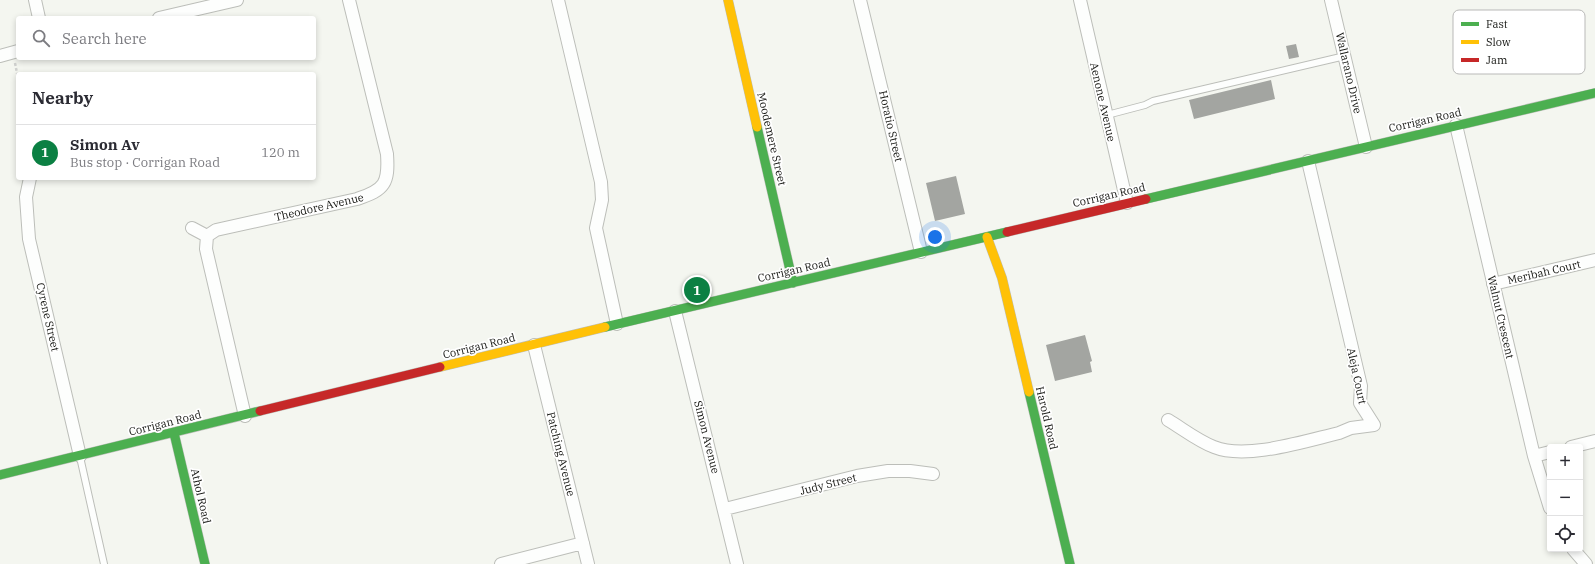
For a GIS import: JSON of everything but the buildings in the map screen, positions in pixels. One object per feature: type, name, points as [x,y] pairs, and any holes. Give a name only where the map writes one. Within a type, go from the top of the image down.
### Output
[{"type":"main road","name":"Moodemere Street","points":[[728,0],[792,283]]},
{"type":"main road","name":"Corrigan Road","points":[[0,474],[245,416],[616,324],[1595,93]]},
{"type":"main road","name":"Harold Road","points":[[997,234],[1002,278],[1070,564]]},
{"type":"main road","name":"Harold Road","points":[[986,237],[1002,278]]},
{"type":"main road","name":"Athol Road","points":[[174,433],[205,564]]},
{"type":"street","points":[[35,0],[39,16]]},
{"type":"street","points":[[168,16],[237,0]]},
{"type":"street","name":"Theodore Avenue","points":[[207,236],[216,230],[357,199],[373,194],[384,186],[388,172],[388,154],[349,0]]},
{"type":"street","points":[[558,0],[602,182],[602,200],[596,228],[616,324]]},
{"type":"street","name":"Horatio Street","points":[[860,0],[921,252]]},
{"type":"street","name":"Aenone Avenue","points":[[1080,0],[1127,203]]},
{"type":"street","name":"Wallarano Drive","points":[[1332,0],[1366,147]]},
{"type":"street","points":[[0,56],[16,52]]},
{"type":"street","name":"Walnut Crescent","points":[[1456,125],[1534,456],[1547,498]]},
{"type":"street","name":"Aleja Court","points":[[1168,420],[1214,447],[1241,451],[1256,451],[1339,433],[1350,428],[1374,425],[1360,403],[1361,386],[1308,161]]},
{"type":"street","name":"Cyrene Street","points":[[30,180],[26,197],[29,239],[80,456]]},
{"type":"street","points":[[192,228],[207,236],[206,250],[245,416]]},
{"type":"street","name":"Meribah Court","points":[[1494,284],[1595,260]]},
{"type":"street","name":"Simon Avenue","points":[[675,311],[725,509],[737,564]]},
{"type":"street","name":"Patching Avenue","points":[[534,345],[588,564]]},
{"type":"street","points":[[1583,444],[1595,441]]},
{"type":"street","points":[[1534,456],[1547,453]]},
{"type":"street","name":"Judy Street","points":[[725,509],[857,476],[888,471],[910,471],[933,474]]},
{"type":"street","points":[[501,564],[583,542]]},
{"type":"street","points":[[1576,552],[1586,564]]},
{"type":"lane","points":[[1107,115],[1145,105],[1153,101],[1345,56]]},
{"type":"lane","points":[[80,456],[104,564]]},
{"type":"traffic: fast","points":[[1146,199],[1595,93]]},
{"type":"traffic: fast","points":[[757,127],[793,283]]},
{"type":"traffic: fast","points":[[605,327],[1007,232]]},
{"type":"traffic: fast","points":[[1029,392],[1070,564]]},
{"type":"traffic: fast","points":[[0,475],[260,411]]},
{"type":"traffic: fast","points":[[174,433],[205,564]]},
{"type":"traffic: slow","points":[[728,0],[757,127]]},
{"type":"traffic: slow","points":[[987,237],[1002,278],[1029,392]]},
{"type":"traffic: slow","points":[[440,367],[605,327]]},
{"type":"traffic: jam","points":[[1007,232],[1146,199]]},
{"type":"traffic: jam","points":[[260,411],[440,367]]},
{"type":"place","name":"Simon Av","points":[[697,290]]}]
